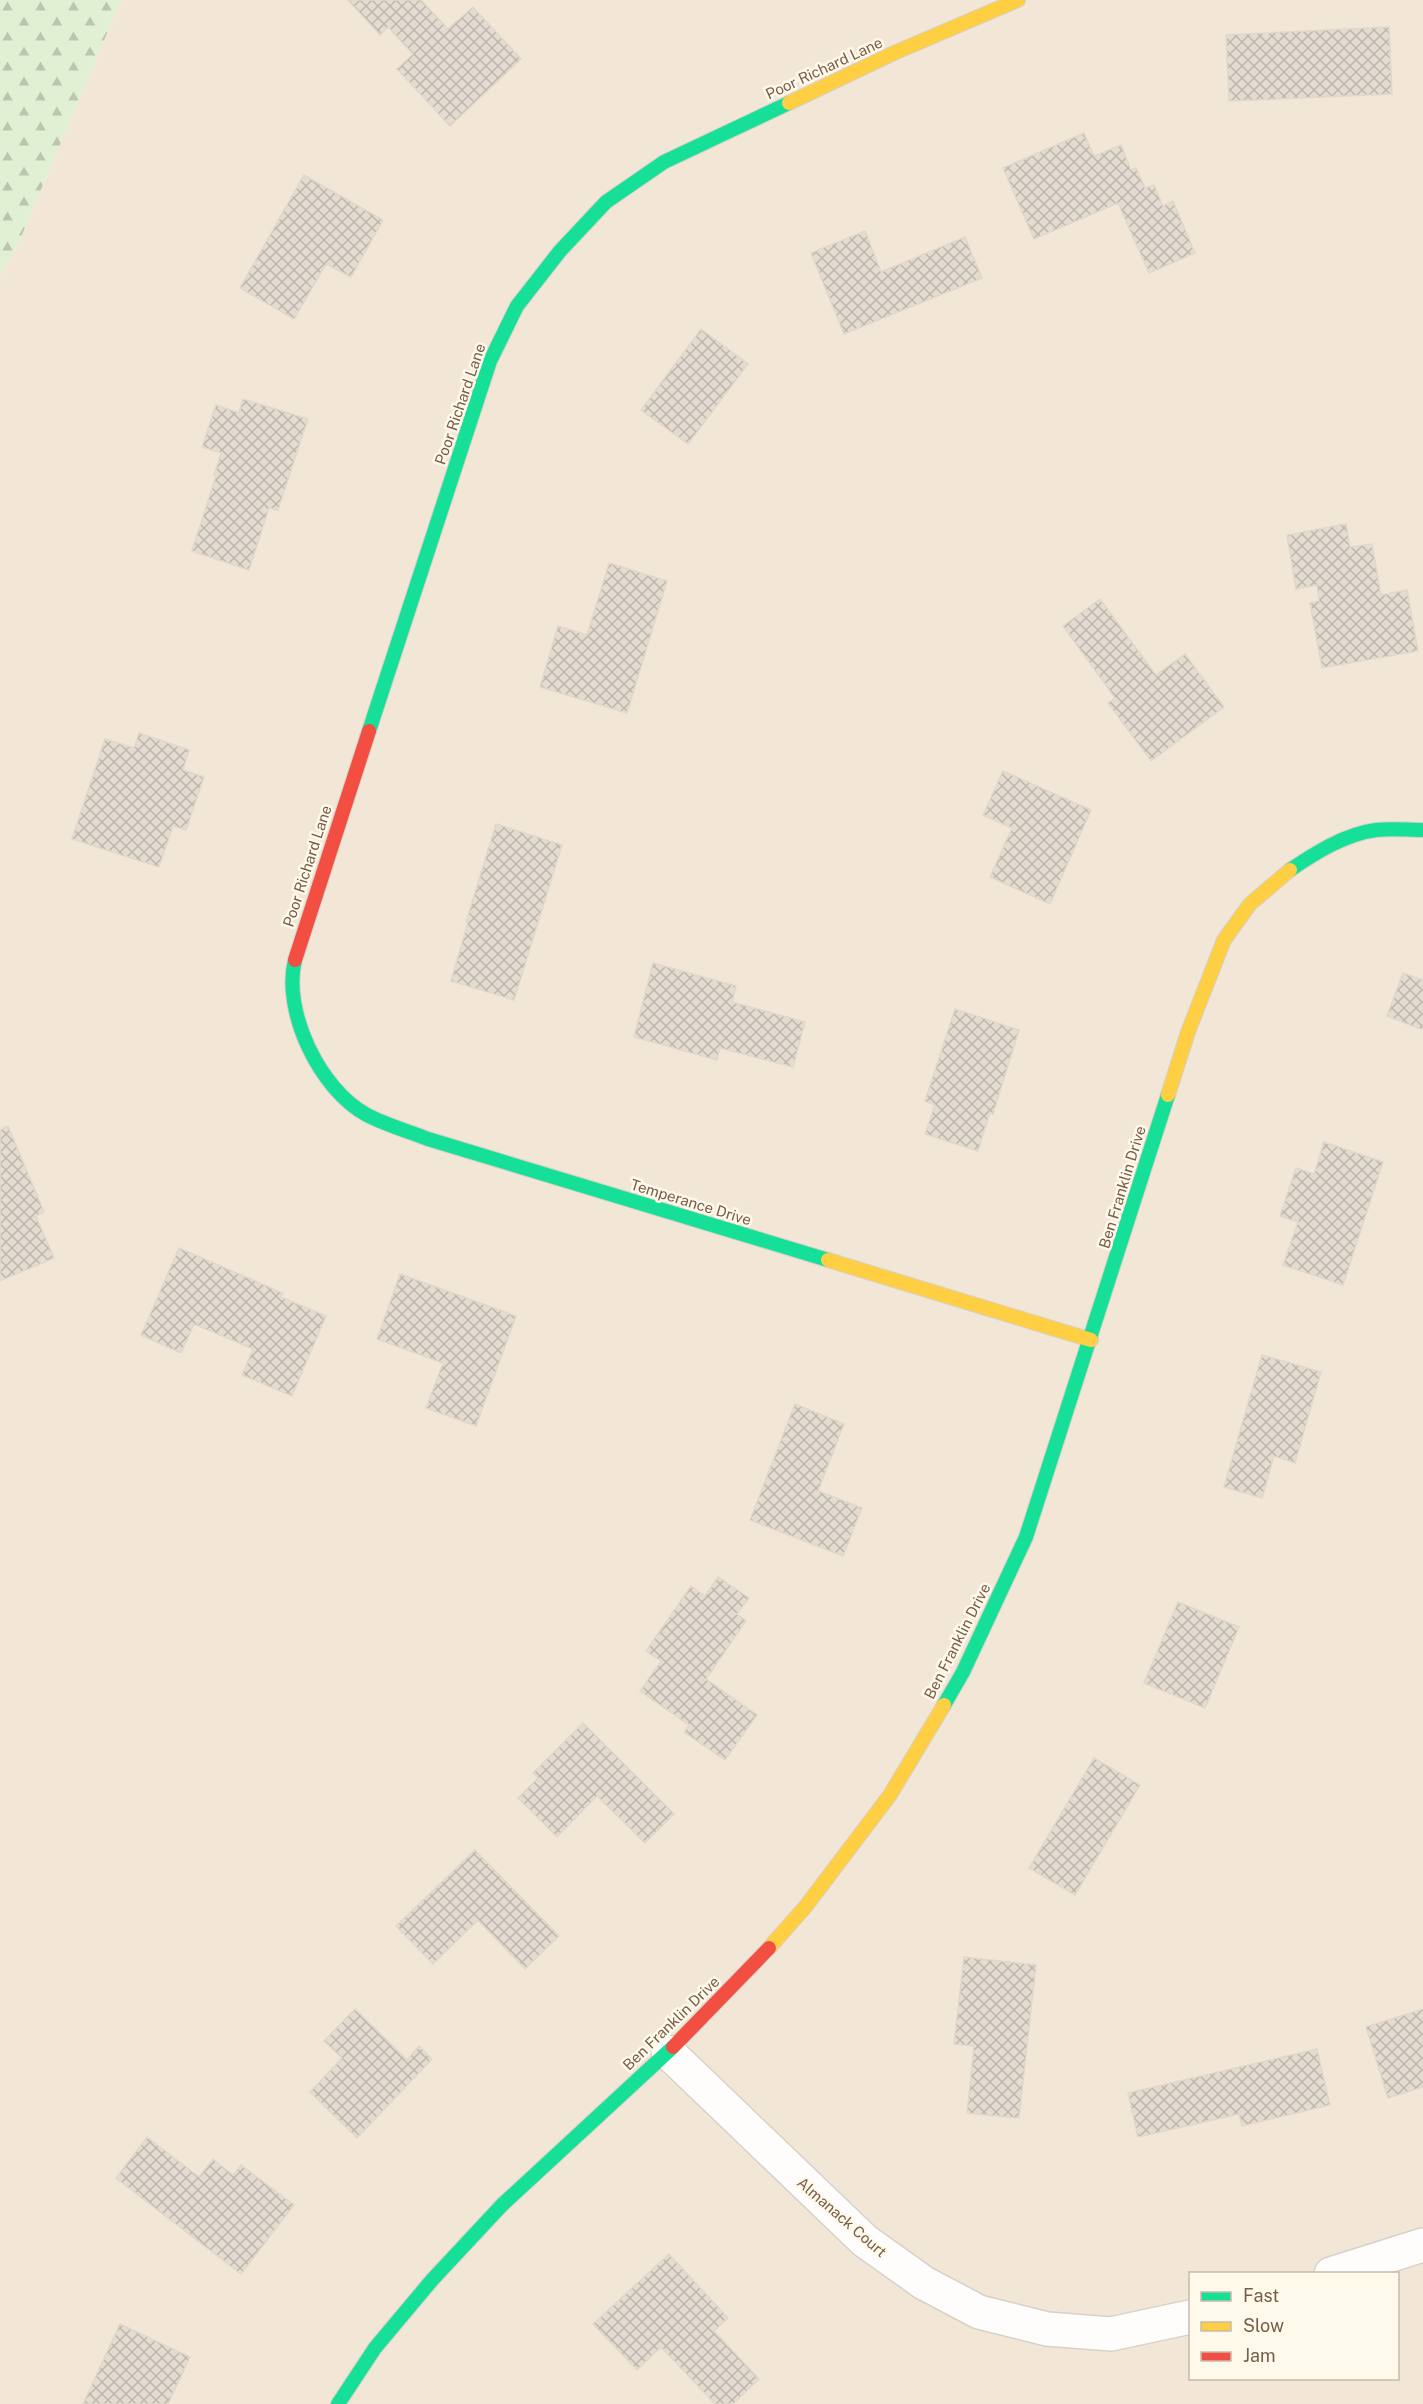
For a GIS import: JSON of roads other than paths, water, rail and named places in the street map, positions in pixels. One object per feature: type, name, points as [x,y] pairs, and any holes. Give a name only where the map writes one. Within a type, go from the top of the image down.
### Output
[{"type":"street","name":"Poor Richard Lane","points":[[309,1051],[297,1016],[291,976],[302,934],[490,362],[518,306],[560,251],[606,202],[664,162],[894,53],[1018,0]]},
{"type":"street","name":"Ben Franklin Drive","points":[[338,2404],[375,2348],[432,2280],[502,2205],[668,2052],[756,1963],[806,1906],[890,1795],[963,1672],[1026,1537],[1188,1032],[1224,940],[1250,904],[1279,878],[1310,856],[1340,841],[1375,830],[1423,830]]},
{"type":"street","name":"Temperance Drive","points":[[309,1051],[338,1092],[366,1115],[428,1139],[1091,1340]]},
{"type":"street","name":"Almanack Court","points":[[668,2052],[865,2241],[924,2283],[980,2312],[1047,2329],[1111,2334],[1189,2317]]},
{"type":"street","points":[[1337,2272],[1423,2245]]}]
